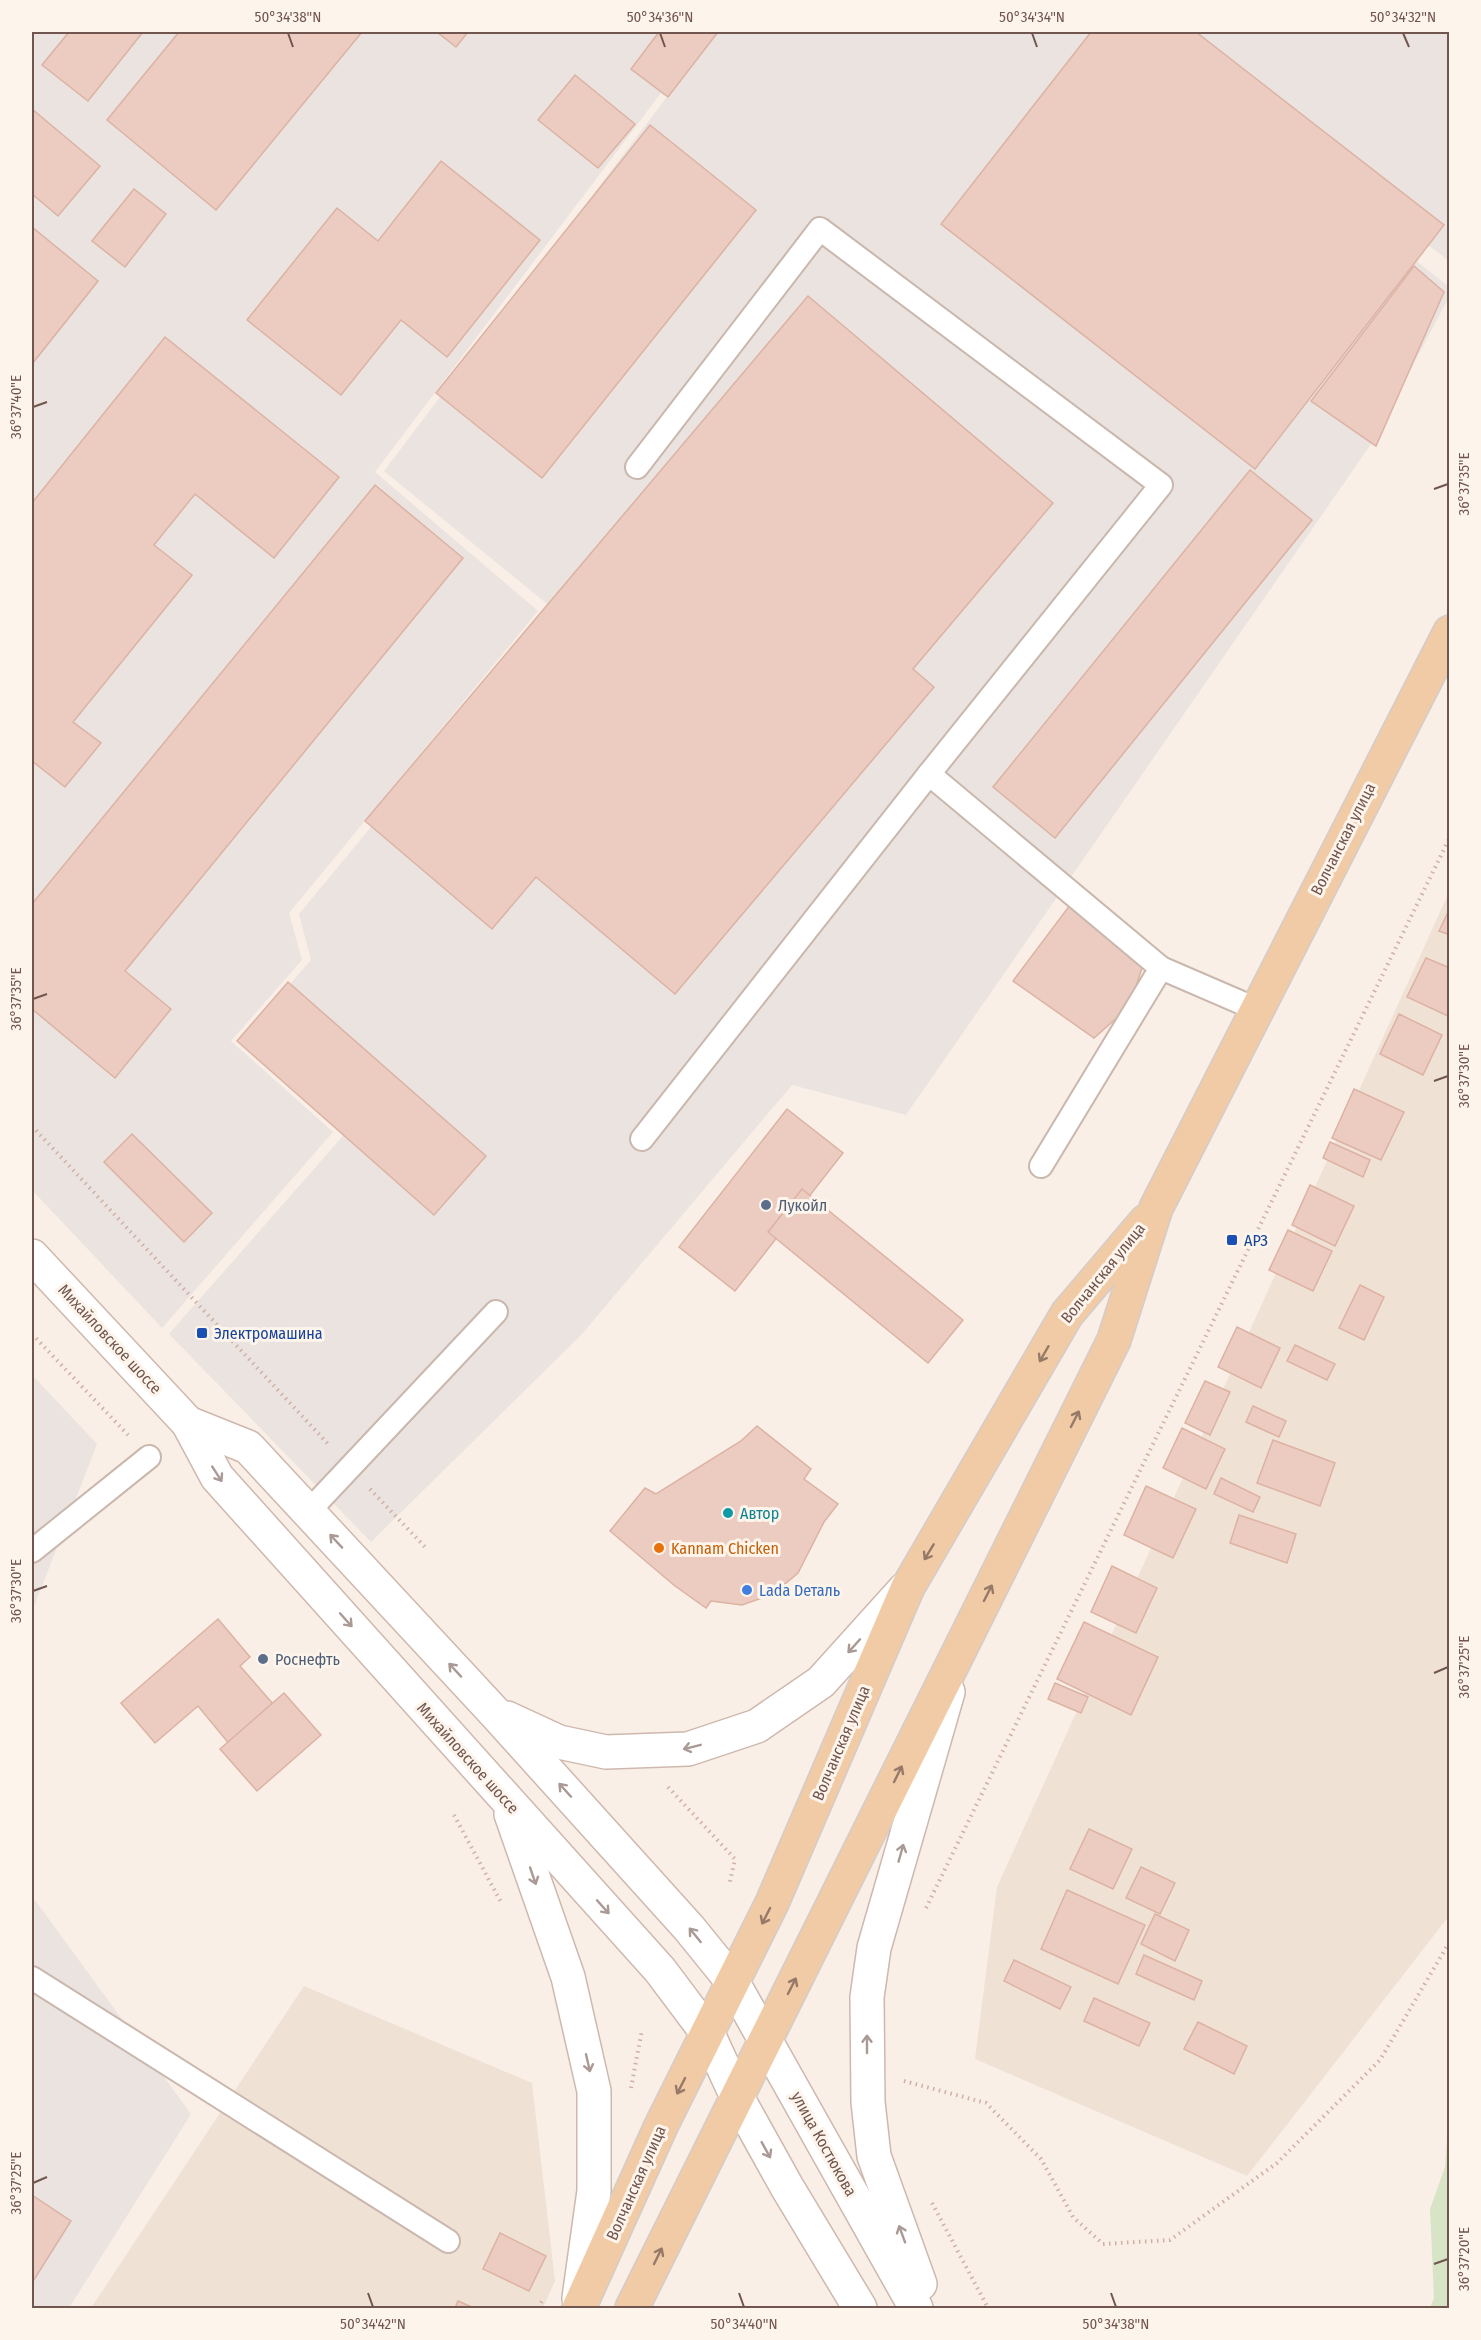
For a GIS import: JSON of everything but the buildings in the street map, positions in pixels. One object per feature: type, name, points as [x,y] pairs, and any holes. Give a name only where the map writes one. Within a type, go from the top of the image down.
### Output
[{"type":"main road","name":"Волчанская улица","points":[[632,2308],[1114,1340],[1156,1208],[1449,632]]},
{"type":"main road","name":"Волчанская улица","points":[[578,2308],[661,2126],[772,1903],[908,1587],[1067,1314],[1156,1208]]},
{"type":"main road","name":"Михайловское шоссе","points":[[32,1256],[188,1423],[217,1477],[660,1970],[708,2034],[738,2098]]},
{"type":"main road","name":"Михайловское шоссе","points":[[188,1423],[248,1447],[495,1713],[689,1928],[732,1981]]},
{"type":"main road","points":[[495,1713],[559,1742],[606,1752],[688,1749],[757,1726],[821,1682],[908,1587]]},
{"type":"main road","points":[[929,2308],[874,2156],[868,2102],[867,1997],[874,1948],[962,1645]]},
{"type":"main road","points":[[507,1801],[568,1977],[594,2091],[594,2190],[578,2308]]},
{"type":"main road","name":"улица Костюкова","points":[[732,1981],[915,2308]]},
{"type":"main road","points":[[738,2098],[787,2187],[860,2308]]},
{"type":"lane","points":[[637,467],[820,229],[1161,485],[929,774],[642,1139]]},
{"type":"lane","points":[[929,774],[1161,968],[1256,1009]]},
{"type":"lane","points":[[1041,1166],[1161,968]]},
{"type":"lane","points":[[308,1512],[496,1312]]},
{"type":"lane","points":[[32,1551],[149,1457]]},
{"type":"lane","points":[[32,1978],[448,2241]]},
{"type":"path","points":[[921,1918],[1449,837]]},
{"type":"path","points":[[32,1126],[425,1547]]},
{"type":"path","points":[[32,1334],[149,1457]]},
{"type":"path","points":[[668,1787],[735,1858],[729,1886]]},
{"type":"path","points":[[454,1815],[503,1907]]},
{"type":"path","points":[[903,2091],[902,2081],[986,2103],[1041,2159],[1073,2217],[1103,2244],[1170,2240],[1277,2163],[1380,2060],[1449,1941]]},
{"type":"path","points":[[630,2093],[642,2030]]},
{"type":"path","points":[[930,2199],[988,2308]]},
{"type":"path","points":[[538,2308],[543,2299]]},
{"type":"shaded area","points":[[32,32],[707,32],[375,472],[538,611],[289,913],[302,960],[231,1041],[333,1132],[162,1328],[32,1190]]},
{"type":"shaded area","points":[[716,32],[1131,32],[1449,287],[1449,297],[1371,444],[906,1115],[792,1085],[582,1334],[371,1542],[169,1334],[349,1129],[242,1040],[311,960],[299,914],[552,608],[384,471]]},
{"type":"shaded area","points":[[1153,32],[1449,32],[1449,261]]},
{"type":"shaded area","points":[[1449,892],[1449,1916],[1247,2176],[975,2059],[997,1887]]},
{"type":"shaded area","points":[[32,1375],[97,1444],[32,1612]]},
{"type":"shaded area","points":[[32,1896],[191,2114],[69,2308],[32,2308]]},
{"type":"shaded area","points":[[304,1986],[532,2083],[555,2281],[543,2308],[91,2308]]},
{"type":"green space","points":[[1449,2112],[1449,2308],[1430,2308],[1434,2298],[1430,2209],[1445,2167]]},
{"type":"place","name":"Лукойл","points":[[766,1205]]},
{"type":"place","name":"АРЗ","points":[[1232,1240]]},
{"type":"place","name":"Электромашина","points":[[202,1333]]},
{"type":"place","name":"Автор","points":[[728,1513]]},
{"type":"place","name":"Kannam Chicken","points":[[659,1548]]},
{"type":"place","name":"Lada Dеталь","points":[[747,1590]]},
{"type":"place","name":"Роснефть","points":[[263,1659]]}]
